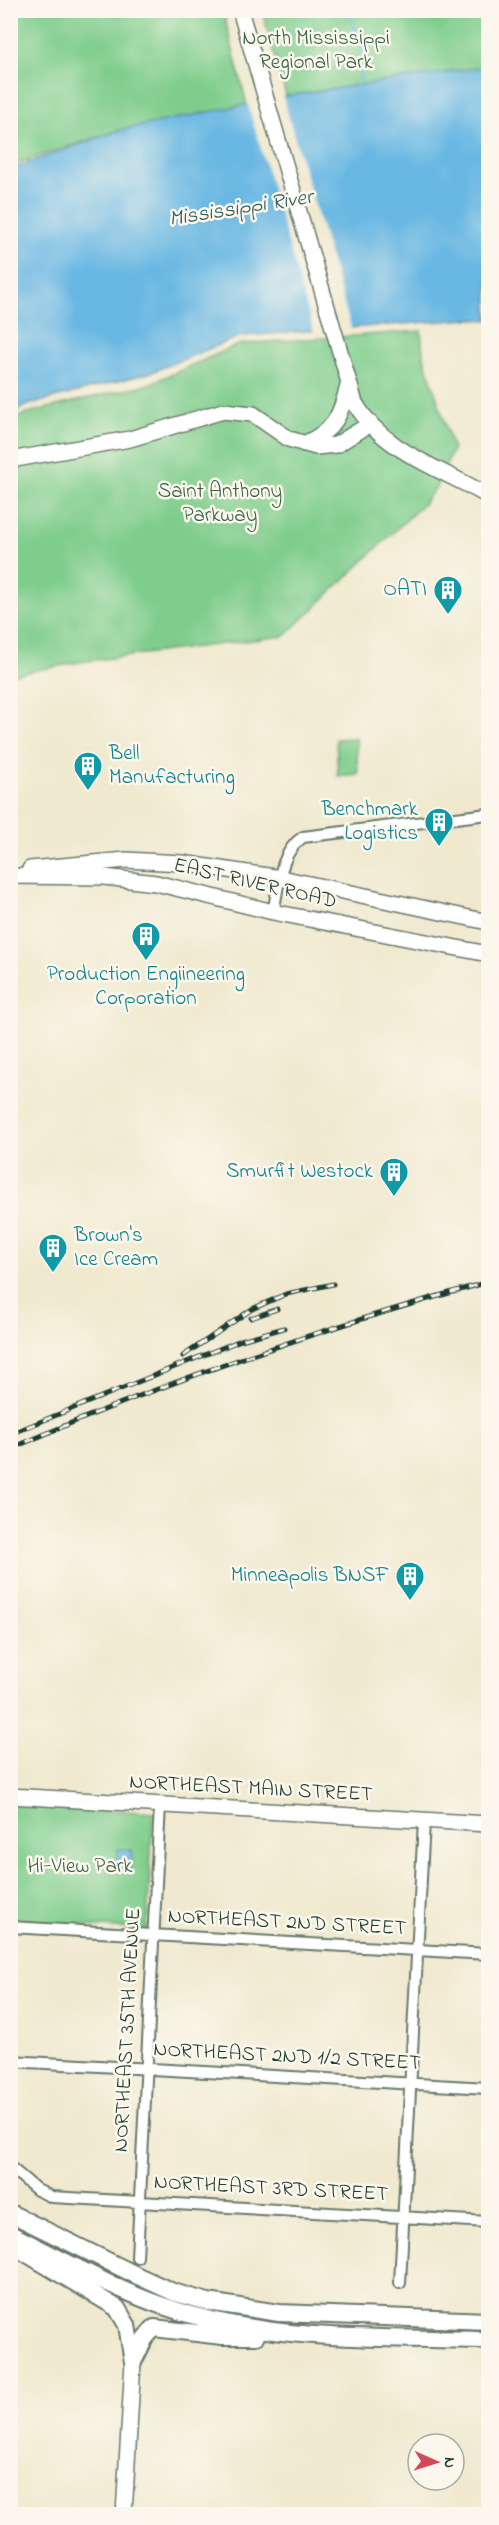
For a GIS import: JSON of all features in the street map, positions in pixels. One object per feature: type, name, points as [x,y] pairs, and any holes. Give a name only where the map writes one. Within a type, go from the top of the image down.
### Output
[{"type":"main road","points":[[10,2213],[173,2292],[208,2302],[279,2313],[489,2321]]},
{"type":"main road","points":[[10,2234],[163,2306],[219,2321],[293,2335]]},
{"type":"main road","points":[[10,2244],[117,2308],[127,2325],[133,2362]]},
{"type":"main road","points":[[133,2362],[145,2338],[154,2328],[222,2336],[293,2335],[489,2340]]},
{"type":"street","points":[[240,10],[348,386],[360,412],[370,424],[397,447],[489,496]]},
{"type":"street","points":[[304,444],[323,435],[335,423],[348,386]]},
{"type":"street","points":[[10,460],[130,440],[223,411],[254,414],[289,439],[316,447],[336,445],[370,424]]},
{"type":"street","points":[[273,912],[285,858],[295,842],[312,834],[489,814]]},
{"type":"street","name":"EAST RIVER ROAD","points":[[10,876],[34,869],[126,860],[182,863],[280,878],[489,922]]},
{"type":"street","name":"EAST RIVER ROAD","points":[[10,876],[104,877],[156,883],[273,912],[489,954]]},
{"type":"street","name":"NORTHEAST MAIN STREET","points":[[10,1796],[489,1824]]},
{"type":"street","name":"NORTHEAST 35TH AVENUE","points":[[137,2257],[160,1805]]},
{"type":"street","points":[[400,2283],[424,1821]]},
{"type":"street","name":"NORTHEAST 2ND STREET","points":[[10,1927],[489,1954]]},
{"type":"street","name":"NORTHEAST 2ND 1/2 STREET","points":[[10,2061],[489,2088]]},
{"type":"street","name":"NORTHEAST 3RD STREET","points":[[10,2167],[37,2190],[52,2197],[489,2222]]},
{"type":"street","points":[[124,2514],[133,2362]]},
{"type":"green space","name":"North Mississippi Regional Park","points":[[11,11],[223,11],[247,105],[120,130],[11,165]]},
{"type":"green space","name":"North Mississippi Regional Park","points":[[262,11],[488,11],[488,66],[286,96]]},
{"type":"green space","name":"Saint Anthony Parkway","points":[[421,331],[423,354],[453,449],[436,487],[423,504],[285,636],[80,662],[11,675],[11,421],[27,413],[149,384],[240,344]]},
{"type":"green space","points":[[356,738],[358,774],[338,776],[336,739]]},
{"type":"green space","name":"Hi-View Park","points":[[10,1803],[153,1813],[147,1930],[11,1921]]},
{"type":"water","name":"Mississippi River","points":[[488,66],[488,320],[469,319],[241,336],[149,373],[28,405],[11,414],[10,169],[120,130],[286,96]]},
{"type":"water","points":[[118,1849],[132,1850],[130,1871],[117,1870]]},
{"type":"pier","points":[[282,94],[352,331],[314,333],[247,101]]},
{"type":"waterway","points":[[348,10],[364,55],[357,89]]},
{"type":"railway","points":[[10,1449],[69,1424],[246,1357],[427,1299],[488,1282]]},
{"type":"railway","points":[[183,1356],[252,1309],[286,1294],[333,1284]]},
{"type":"railway","points":[[251,1318],[277,1309]]},
{"type":"railway","points":[[10,1434],[241,1340],[284,1328]]},
{"type":"place","name":"OATI","points":[[448,616]]},
{"type":"place","name":"Bell Manufacturing","points":[[88,792]]},
{"type":"place","name":"Benchmark Logistics","points":[[439,848]]},
{"type":"place","name":"Production Engiineering Corporation","points":[[146,962]]},
{"type":"place","name":"Smurfit Westock","points":[[394,1198]]},
{"type":"place","name":"Brown's Ice Cream","points":[[53,1274]]},
{"type":"place","name":"Minneapolis BNSF","points":[[410,1602]]}]
